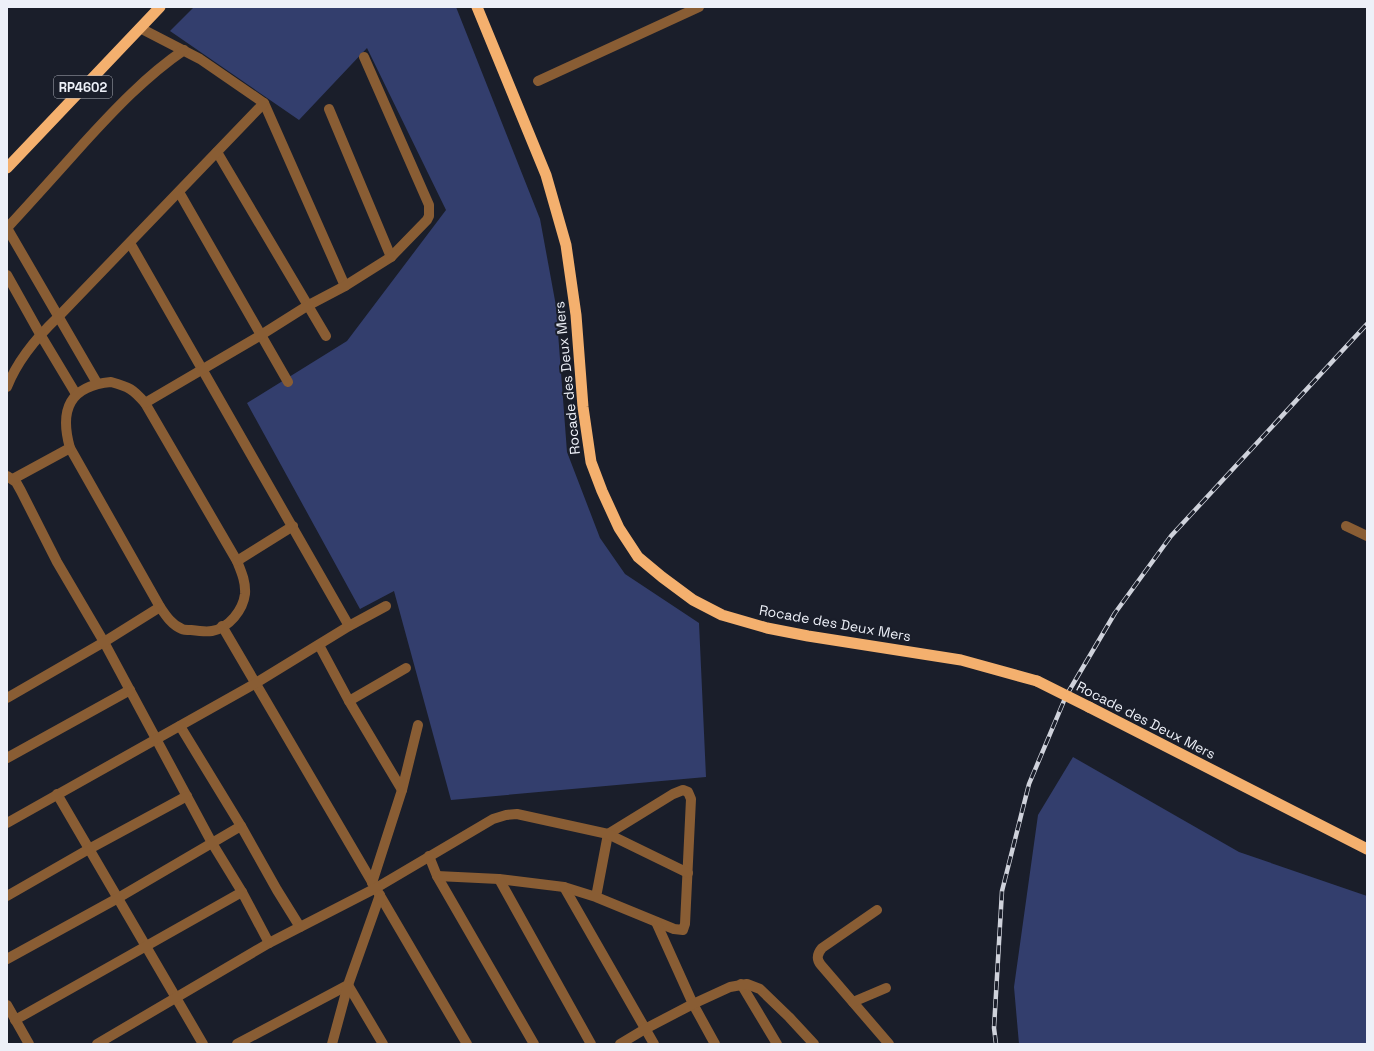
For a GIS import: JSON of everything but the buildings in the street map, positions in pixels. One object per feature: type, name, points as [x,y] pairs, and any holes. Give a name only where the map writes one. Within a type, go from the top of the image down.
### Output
[{"type":"highway","name":"RP4602","points":[[7,168],[160,7]]},
{"type":"highway","name":"Rocade des Deux Mers","points":[[477,7],[546,175],[566,245],[576,315],[583,407],[591,462],[619,528],[638,557],[693,600],[722,615],[767,628],[802,635],[961,660],[1037,681],[1367,849]]},
{"type":"street","points":[[538,81],[699,7]]},
{"type":"street","points":[[140,28],[200,59],[264,103],[345,286]]},
{"type":"street","points":[[97,383],[7,228],[112,113],[169,60],[184,50]]},
{"type":"street","points":[[145,403],[203,370],[308,306],[345,286],[391,257],[427,220],[429,216],[429,205],[364,57]]},
{"type":"street","points":[[7,387],[21,360],[40,334],[130,243],[264,103]]},
{"type":"street","points":[[329,109],[391,257]]},
{"type":"street","points":[[217,152],[326,336]]},
{"type":"street","points":[[179,192],[288,382]]},
{"type":"street","points":[[130,243],[350,626]]},
{"type":"street","points":[[7,274],[40,334],[76,394]]},
{"type":"street","points":[[112,382],[127,386],[136,392],[145,403],[237,561],[245,586],[244,597],[239,610],[232,620],[213,631],[182,629],[169,620],[160,608],[70,448],[65,423],[67,411],[76,394],[97,383],[112,382]]},
{"type":"street","points":[[70,448],[10,478],[21,491],[57,562],[104,642],[157,738],[212,843],[242,892],[269,943]]},
{"type":"street","points":[[237,561],[293,526]]},
{"type":"street","points":[[1346,526],[1367,536]]},
{"type":"street","points":[[7,823],[256,683],[386,606]]},
{"type":"street","points":[[7,698],[160,608]]},
{"type":"street","points":[[222,626],[467,1044]]},
{"type":"street","points":[[319,645],[349,701],[402,790]]},
{"type":"street","points":[[349,701],[406,668]]},
{"type":"street","points":[[7,758],[130,690]]},
{"type":"street","points":[[332,1044],[376,889],[418,725]]},
{"type":"street","points":[[180,726],[300,927]]},
{"type":"street","points":[[436,876],[500,879],[564,887],[596,897],[681,931],[684,929],[685,924],[688,873],[691,799],[688,792],[678,791],[608,834],[596,897]]},
{"type":"street","points":[[57,794],[203,1044]]},
{"type":"street","points":[[7,896],[89,849],[187,796]]},
{"type":"street","points":[[97,1044],[269,943],[376,889],[493,819],[506,815],[517,814],[608,834],[688,873]]},
{"type":"street","points":[[7,959],[118,898],[241,826]]},
{"type":"street","points":[[429,856],[436,876],[534,1044]]},
{"type":"street","points":[[500,879],[591,1044]]},
{"type":"street","points":[[564,887],[654,1044]]},
{"type":"street","points":[[16,1020],[242,892]]},
{"type":"street","points":[[877,910],[822,948],[818,955],[818,962],[889,1044]]},
{"type":"street","points":[[656,922],[693,1004],[715,1044]]},
{"type":"street","points":[[620,1044],[693,1004],[730,987],[741,984],[753,985],[760,989],[814,1044]]},
{"type":"street","points":[[741,984],[776,1044]]},
{"type":"street","points":[[237,1044],[348,985]]},
{"type":"street","points":[[348,985],[383,1044]]},
{"type":"street","points":[[853,1002],[886,988]]},
{"type":"street","points":[[7,1005],[29,1044]]},
{"type":"shaded area","points":[[194,7],[456,7],[540,219],[556,306],[567,452],[600,538],[625,574],[699,623],[706,777],[451,800],[394,591],[360,609],[247,403],[347,341],[446,210],[367,48],[299,120],[170,31]]},
{"type":"shaded area","points":[[1073,757],[1239,852],[1367,896],[1367,1044],[1019,1044],[1014,987],[1038,815]]},
{"type":"railway","points":[[996,1044],[994,1028],[1002,891],[1029,784],[1066,696],[1115,613],[1171,536],[1367,324]]}]
